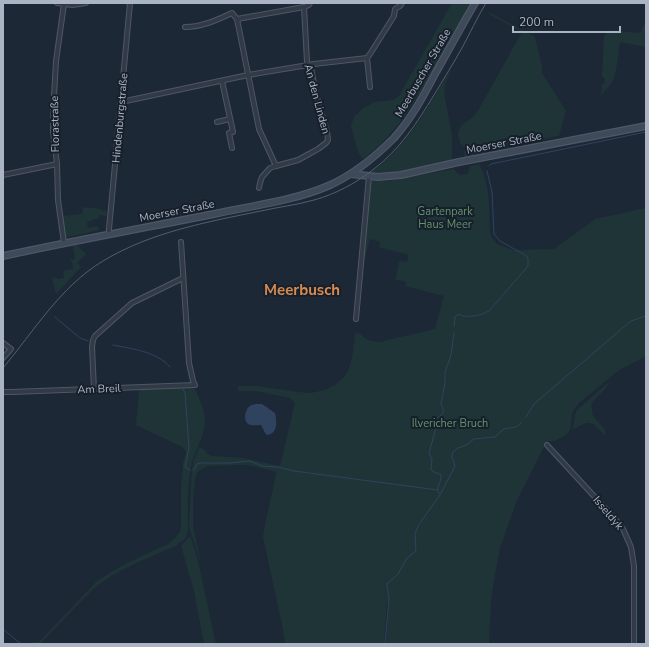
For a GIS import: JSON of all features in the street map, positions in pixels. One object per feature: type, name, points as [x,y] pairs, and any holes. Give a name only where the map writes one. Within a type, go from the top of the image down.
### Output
[{"type":"main road","name":"Meerbuscher Straße","points":[[363,165],[394,138],[414,111],[475,3]]},
{"type":"main road","name":"Moerser Straße","points":[[351,174],[384,177],[400,175],[459,162],[646,126]]},
{"type":"main road","name":"Moerser Straße","points":[[3,256],[307,194],[330,185],[351,174],[363,165]]},
{"type":"main road","points":[[363,165],[364,174],[367,176]]},
{"type":"street","points":[[57,3],[73,5],[86,3]]},
{"type":"street","name":"Hindenburgstraße","points":[[109,234],[130,3]]},
{"type":"street","points":[[237,19],[304,7],[310,3]]},
{"type":"street","points":[[370,87],[367,58],[394,16],[395,9],[402,3]]},
{"type":"street","name":"Florastraße","points":[[64,4],[56,61],[53,131],[58,200],[64,243]]},
{"type":"street","name":"An den Linden","points":[[276,166],[298,160],[318,149],[328,140],[311,68],[307,62],[304,7]]},
{"type":"street","points":[[185,27],[207,24],[232,13],[237,19],[259,129],[276,166],[270,168],[266,172],[259,188]]},
{"type":"street","points":[[121,102],[248,75],[314,64],[367,58]]},
{"type":"street","points":[[222,81],[232,132],[229,133],[232,148]]},
{"type":"street","points":[[217,122],[230,119]]},
{"type":"street","points":[[3,175],[56,164]]},
{"type":"street","points":[[356,319],[367,176]]},
{"type":"street","points":[[94,389],[92,347],[95,336],[132,303],[183,278],[181,242]]},
{"type":"street","name":"Am Breil","points":[[3,392],[195,385],[189,363],[183,278]]},
{"type":"street","points":[[3,343],[11,349],[3,358]]},
{"type":"street","name":"Isseldyk","points":[[547,445],[616,520],[627,537],[633,556],[634,566],[634,644]]},
{"type":"green space","points":[[452,3],[470,3],[421,91],[396,128],[363,159],[358,152],[351,126],[354,117],[363,108],[375,102],[393,100],[399,96]]},
{"type":"green space","points":[[487,11],[535,37],[542,73],[566,111],[559,136],[475,150],[464,147],[461,144],[458,136],[461,126],[473,117],[479,109],[522,32],[491,15]]},
{"type":"green space","points":[[646,21],[646,47],[620,42],[613,80],[610,86],[600,96],[602,85],[605,83],[605,79],[602,76],[604,37],[608,30],[640,33]]},
{"type":"green space","points":[[451,69],[445,85],[444,93],[452,135],[452,159],[429,166],[389,174],[369,174],[382,164],[408,136],[428,108]]},
{"type":"green space","points":[[557,139],[559,140],[465,158],[465,151],[476,153]]},
{"type":"green space","name":"Ilvericher Bruch","points":[[479,164],[486,181],[490,233],[497,244],[513,250],[554,249],[595,219],[646,208],[646,356],[618,371],[579,403],[575,407],[570,429],[565,436],[556,440],[547,441],[517,500],[500,548],[491,602],[489,644],[386,644],[389,602],[387,602],[384,644],[285,644],[263,537],[276,472],[244,465],[208,466],[199,471],[195,479],[193,526],[218,644],[200,560],[189,527],[192,469],[199,447],[205,450],[207,454],[212,456],[243,458],[280,466],[295,403],[290,398],[255,391],[238,391],[238,386],[256,386],[311,393],[325,390],[335,385],[348,371],[352,358],[355,335],[357,333],[368,340],[380,342],[435,329],[444,296],[405,286],[406,282],[395,279],[399,262],[407,262],[409,255],[379,247],[380,242],[370,239],[365,258],[362,259],[370,184],[372,181],[388,181],[453,169],[460,175],[468,174],[470,166]]},
{"type":"green space","points":[[83,207],[107,211],[106,216],[99,215],[99,218],[87,222],[88,228],[98,226],[99,230],[65,238],[62,216],[82,214]]},
{"type":"green space","points":[[78,245],[86,254],[77,263],[81,267],[56,294],[52,278],[64,278],[63,271],[73,269],[72,261],[70,260],[75,259],[73,246]]},
{"type":"green space","points":[[610,381],[605,389],[593,401],[591,406],[593,416],[605,430],[605,434],[604,435],[594,425],[589,423],[573,429],[577,410]]},
{"type":"green space","points":[[192,387],[196,391],[203,409],[205,421],[203,433],[192,462],[188,498],[188,529],[186,536],[182,542],[177,544],[178,545],[132,565],[99,584],[40,644],[33,644],[33,642],[39,642],[96,582],[127,563],[170,543],[180,532],[181,487],[186,451],[182,447],[136,425],[140,389]]},
{"type":"green space","points":[[189,537],[191,538],[198,561],[216,644],[204,644],[194,591],[181,546]]},
{"type":"water","points":[[253,404],[262,404],[275,413],[275,430],[271,434],[267,435],[261,425],[248,424],[245,417],[248,407]]},
{"type":"waterway","points":[[489,166],[491,164],[646,132]]},
{"type":"waterway","points":[[454,326],[455,317],[457,315],[474,316],[490,310],[528,266],[528,258],[525,255],[500,241],[494,234],[492,192],[487,171]]},
{"type":"waterway","points":[[526,417],[534,404],[625,326],[631,321],[646,316]]},
{"type":"waterway","points":[[55,317],[80,338],[88,341]]},
{"type":"waterway","points":[[439,494],[438,487],[441,480],[441,475],[432,471],[432,460],[429,453],[436,428],[434,421],[443,412],[441,404],[445,383],[445,372],[451,355],[454,333]]},
{"type":"waterway","points":[[113,345],[151,354],[158,357],[170,367]]},
{"type":"waterway","points":[[183,389],[185,393],[189,448],[185,467],[190,470]]},
{"type":"waterway","points":[[385,644],[389,599],[387,584],[398,574],[407,558],[416,551],[415,534],[418,526],[440,495],[455,466],[452,457],[453,452],[474,439],[495,437],[504,429],[516,427],[522,422]]},
{"type":"waterway","points":[[193,470],[197,464],[200,463],[250,461],[262,466],[278,467],[294,471],[438,490]]},
{"type":"waterway","points":[[3,629],[21,644]]},
{"type":"tram line","points":[[3,368],[49,310],[74,283],[88,271],[121,251],[140,242],[180,229],[220,219],[322,198],[346,188],[374,169],[400,144],[421,116],[459,54],[486,3]]},
{"type":"district","name":"Meerbusch","points":[[302,290]]},
{"type":"park label","name":"Gartenpark Haus Meer","points":[[445,217]]}]
